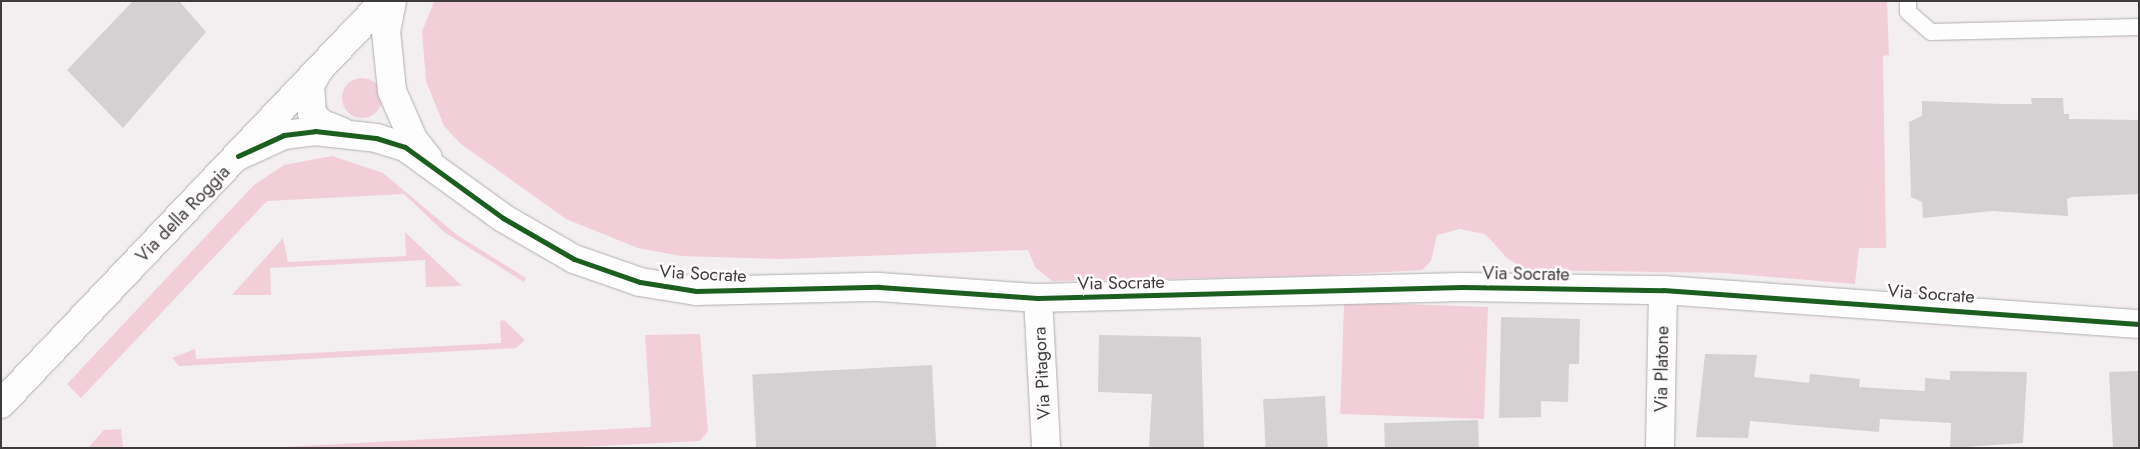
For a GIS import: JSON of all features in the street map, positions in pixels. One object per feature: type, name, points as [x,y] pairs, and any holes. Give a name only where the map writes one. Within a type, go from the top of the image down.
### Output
[{"type":"street","name":"Via della Roggia","points":[[1,404],[384,1]]},
{"type":"street","name":"Via Socrate","points":[[392,1],[387,62],[401,116],[432,164]]},
{"type":"street","points":[[341,47],[368,40],[378,45],[387,62]]},
{"type":"street","points":[[317,73],[310,85],[312,113],[320,123],[346,133]]},
{"type":"street","name":"Via Socrate","points":[[238,156],[284,135],[346,133],[405,147],[542,242],[640,282],[696,291],[880,287],[1038,298],[1462,287],[1663,290],[2139,324]]},
{"type":"street","name":"Via Platone","points":[[1660,448],[1663,290]]},
{"type":"street","name":"Via Pitagora","points":[[1038,298],[1046,448]]},
{"type":"lane","points":[[1908,1],[1908,12],[1932,32],[2139,27]]},
{"type":"shaded area","points":[[434,1],[1887,1],[1889,55],[1883,56],[1886,248],[1859,248],[1855,284],[1725,273],[1527,270],[1508,259],[1485,234],[1460,229],[1437,235],[1431,261],[1422,270],[1312,276],[1052,281],[1035,267],[1028,250],[782,259],[681,256],[638,248],[566,219],[461,144],[444,126],[426,81],[422,32]]},
{"type":"shaded area","points":[[362,78],[376,84],[382,98],[376,112],[362,118],[348,112],[342,98],[348,84]]},
{"type":"shaded area","points":[[332,156],[383,173],[457,235],[526,278],[524,282],[444,232],[404,194],[267,201],[81,398],[67,384],[254,185],[284,165]]},
{"type":"shaded area","points":[[405,232],[462,286],[426,287],[425,260],[270,268],[271,295],[232,295],[283,238],[288,262],[406,256]]},
{"type":"shaded area","points":[[1344,302],[1488,307],[1484,419],[1340,414]]},
{"type":"shaded area","points":[[504,320],[525,340],[516,348],[179,366],[172,358],[195,349],[196,359],[501,343],[500,321]]},
{"type":"shaded area","points":[[700,334],[708,431],[700,441],[559,448],[266,448],[651,427],[645,335]]},
{"type":"shaded area","points":[[121,429],[123,448],[88,448],[104,430]]},
{"type":"building","points":[[133,1],[179,1],[206,32],[123,128],[67,70]]},
{"type":"building","points":[[2031,98],[2063,98],[2064,114],[2069,114],[2069,119],[2139,120],[2139,194],[2072,197],[2067,199],[2068,216],[1992,211],[1923,218],[1922,202],[1911,197],[1909,122],[1922,116],[1922,101],[2032,104]]},
{"type":"building","points":[[1501,317],[1580,319],[1579,364],[1569,364],[1568,402],[1541,401],[1541,417],[1499,418]]},
{"type":"building","points":[[1099,335],[1201,337],[1204,448],[1149,448],[1152,394],[1098,392]]},
{"type":"building","points":[[1705,354],[1757,355],[1754,377],[1809,383],[1810,374],[1860,379],[1859,387],[1925,391],[1925,378],[1950,380],[1950,371],[2027,372],[2023,443],[1950,448],[1951,423],[1880,419],[1879,432],[1750,421],[1748,438],[1696,437]]},
{"type":"building","points":[[932,365],[936,448],[756,448],[752,374]]},
{"type":"building","points":[[2139,371],[2139,448],[2113,448],[2109,372]]},
{"type":"building","points":[[1325,396],[1328,448],[1266,448],[1263,399]]},
{"type":"building","points":[[1478,420],[1479,448],[1385,448],[1384,423]]},
{"type":"cycle path","points":[[238,156],[284,135],[315,131],[376,138],[405,147],[503,218],[574,259],[640,282],[696,291],[879,287],[1038,298],[1462,287],[1663,290],[2139,324]]}]
